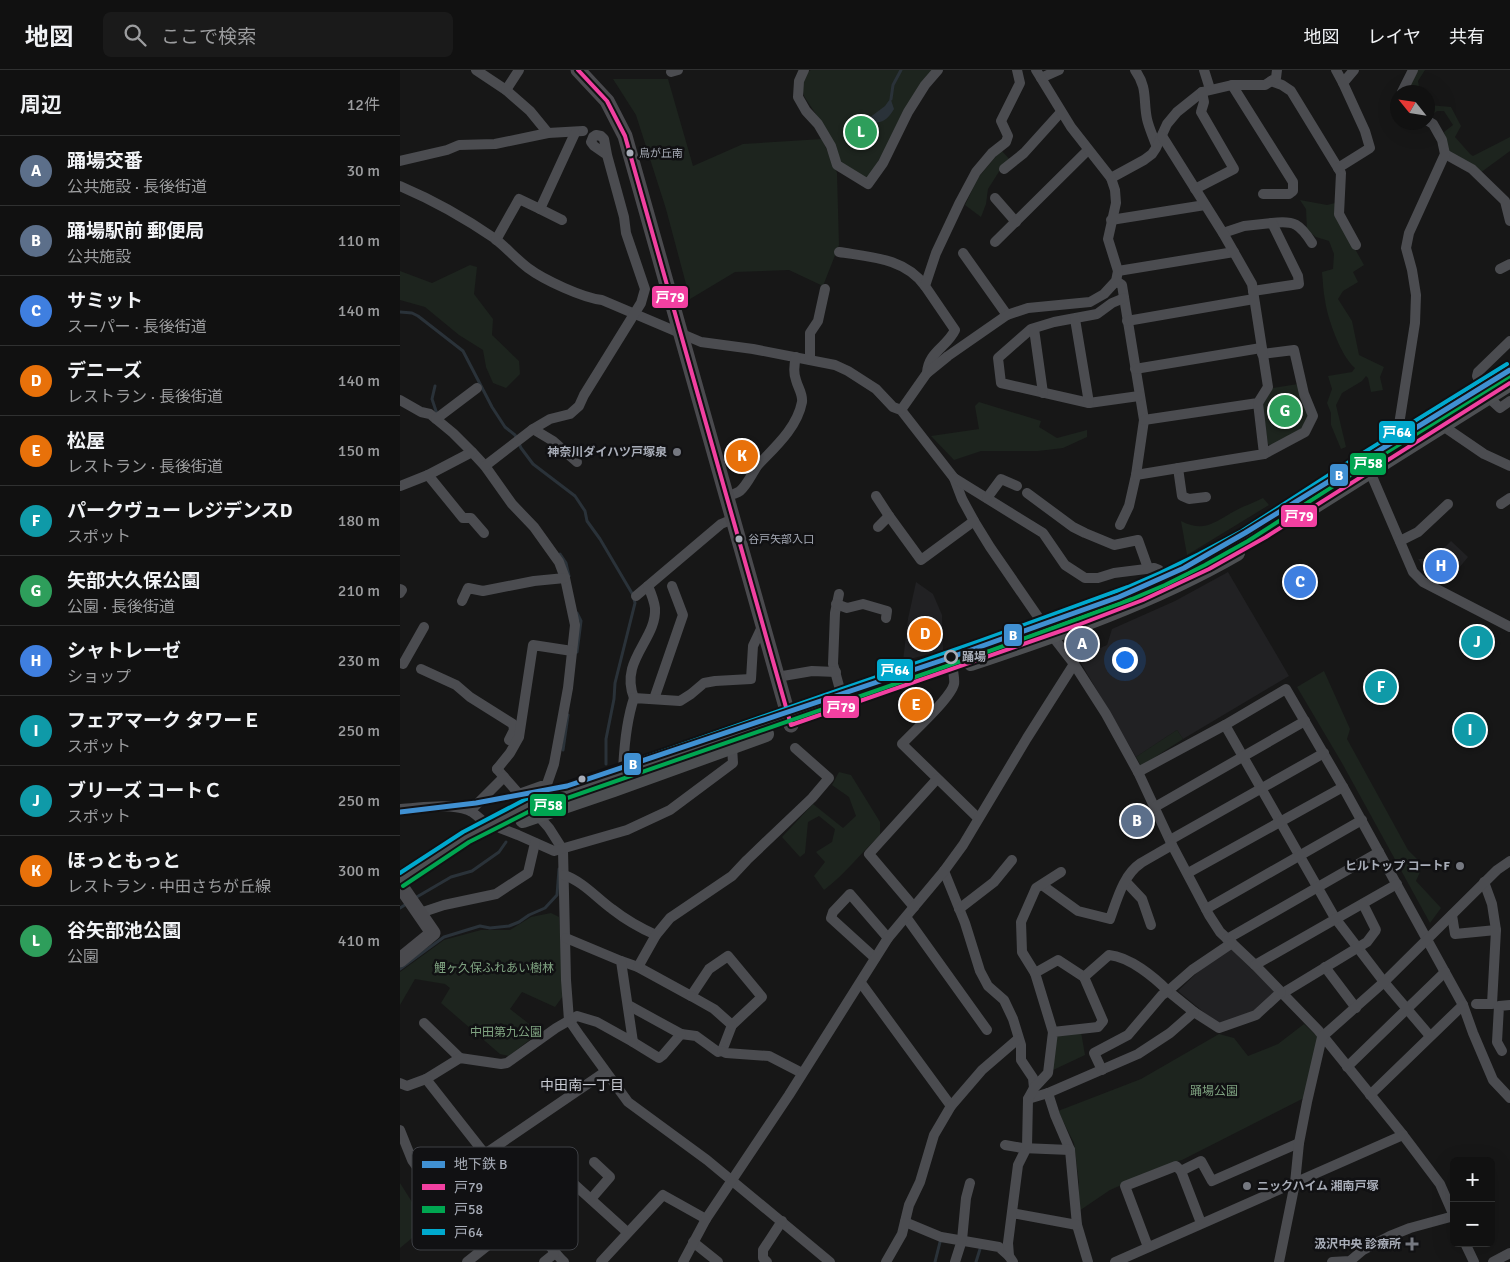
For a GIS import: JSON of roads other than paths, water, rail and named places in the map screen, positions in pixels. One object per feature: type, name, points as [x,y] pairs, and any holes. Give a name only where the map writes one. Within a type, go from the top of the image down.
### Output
[{"type":"main road","points":[[406,894],[466,836],[494,826],[528,804],[623,772],[953,669],[1163,579],[1245,536],[1439,421],[1485,391],[1510,369]]},
{"type":"main road","points":[[1485,391],[1510,383]]},
{"type":"main road","points":[[528,804],[561,808],[732,747],[842,697],[1047,629],[1143,600],[1209,569],[1273,532],[1402,437],[1439,421]]},
{"type":"street","points":[[476,70],[506,90],[530,111],[548,133]]},
{"type":"street","points":[[506,90],[519,70]]},
{"type":"street","points":[[578,70],[607,101],[626,136],[789,720]]},
{"type":"street","points":[[804,70],[798,81],[798,97],[806,112],[818,124],[831,146],[837,165],[868,184],[884,163],[908,112],[925,85],[938,70]]},
{"type":"street","points":[[925,286],[939,245],[976,172],[992,153],[1006,142],[1008,136],[1001,121],[1020,84],[1017,70]]},
{"type":"street","points":[[1059,70],[1038,74],[1061,112],[1111,178],[1115,190],[1116,203],[1108,239],[1117,276],[1122,285],[1144,420],[1136,475],[1129,506],[1120,525]]},
{"type":"street","points":[[1135,70],[1146,94],[1147,118],[1156,145]]},
{"type":"street","points":[[1194,189],[1234,169],[1200,112],[1206,90],[1204,70]]},
{"type":"street","points":[[1111,178],[1152,154],[1167,124],[1177,112],[1206,90],[1232,85],[1265,85],[1276,78],[1277,70]]},
{"type":"street","points":[[1336,70],[1365,131],[1370,148],[1338,168]]},
{"type":"street","points":[[1343,82],[1354,70]]},
{"type":"street","points":[[1406,85],[1413,70]]},
{"type":"street","points":[[1271,82],[1282,85],[1290,91],[1338,168],[1341,174],[1339,214],[1356,245]]},
{"type":"street","points":[[1232,85],[1293,182],[1293,191],[1289,194],[1264,194]]},
{"type":"street","points":[[1004,169],[1024,153],[1061,112]]},
{"type":"street","points":[[1402,437],[1398,431],[1415,323],[1416,295],[1406,248],[1410,233],[1445,154],[1442,140],[1435,128]]},
{"type":"street","points":[[400,161],[447,150],[459,145],[495,144],[548,133],[579,132],[540,209]]},
{"type":"street","points":[[1162,136],[1252,284],[1268,386],[1258,403],[1264,454]]},
{"type":"street","points":[[995,242],[1088,150]]},
{"type":"street","points":[[485,466],[533,429],[550,419],[570,414],[579,406],[634,314],[645,289],[626,233],[624,216],[606,154]]},
{"type":"street","points":[[1445,154],[1472,169],[1505,201],[1510,221]]},
{"type":"street","points":[[400,186],[442,206],[496,240],[529,268],[544,277],[592,299],[602,300],[695,340],[835,365],[876,389],[893,407],[901,410],[954,478],[962,499],[974,521],[1047,629],[1074,664],[1106,714],[1138,772],[1171,843],[1220,932],[1318,1030],[1440,1184],[1450,1207]]},
{"type":"street","points":[[995,198],[1016,222]]},
{"type":"street","points":[[496,240],[519,199],[562,220]]},
{"type":"street","points":[[1111,220],[1205,205]]},
{"type":"street","points":[[1222,233],[1244,226],[1285,221],[1292,222],[1305,232],[1312,243]]},
{"type":"street","points":[[1127,321],[1298,284],[1298,276],[1272,223]]},
{"type":"street","points":[[839,252],[893,261],[918,276],[954,330],[952,336],[932,357],[927,365],[927,373]]},
{"type":"street","points":[[901,410],[927,373],[1007,315],[1028,308],[1090,302],[1104,294],[1117,276],[1234,252]]},
{"type":"street","points":[[963,253],[1007,315]]},
{"type":"street","points":[[1500,269],[1510,264]]},
{"type":"street","points":[[810,360],[810,333],[818,320],[825,289]]},
{"type":"street","points":[[1124,298],[1112,302],[1097,314],[1054,322],[1031,329],[998,358],[1001,383],[1089,403],[1139,396]]},
{"type":"street","points":[[1076,319],[1089,403]]},
{"type":"street","points":[[1034,329],[1043,393]]},
{"type":"street","points":[[1510,341],[1478,372],[1477,376],[1485,391],[1500,408],[1510,401]]},
{"type":"street","points":[[1135,369],[1261,351],[1294,350],[1304,394],[1314,416],[1305,432],[1264,454],[1136,475]]},
{"type":"street","points":[[726,496],[738,492],[744,487],[758,466],[793,424],[802,402],[802,394],[795,378],[794,367],[796,357]]},
{"type":"street","points":[[436,419],[477,388]]},
{"type":"street","points":[[400,400],[421,412],[430,414],[485,466],[512,504],[534,527],[551,550],[559,562],[565,578],[575,624],[568,688],[554,764],[546,784],[528,804]]},
{"type":"street","points":[[1144,420],[1258,403]]},
{"type":"street","points":[[1439,421],[1484,454],[1510,466]]},
{"type":"street","points":[[533,429],[553,441],[577,462]]},
{"type":"street","points":[[400,486],[428,475],[472,452]]},
{"type":"street","points":[[1366,465],[1413,572],[1423,582],[1510,627]]},
{"type":"street","points":[[1178,468],[1182,496],[1189,499],[1206,497]]},
{"type":"street","points":[[428,475],[463,518],[471,518],[484,534]]},
{"type":"street","points":[[954,478],[1044,533],[1065,565],[1085,578],[1098,578],[1114,573],[1148,568],[1158,570],[1163,579]]},
{"type":"street","points":[[987,498],[1001,478],[1017,486]]},
{"type":"street","points":[[1026,493],[1073,527],[1085,533],[1114,545],[1138,540],[1148,568]]},
{"type":"street","points":[[876,496],[921,560],[974,521]]},
{"type":"street","points":[[1501,504],[1510,498]]},
{"type":"street","points":[[1400,541],[1418,532],[1448,504]]},
{"type":"street","points":[[878,527],[889,516]]},
{"type":"street","points":[[636,596],[721,524],[733,519]]},
{"type":"street","points":[[462,601],[468,588],[483,591],[534,581],[565,578]]},
{"type":"street","points":[[623,772],[624,743],[628,718],[634,698],[630,675],[636,658],[654,622],[654,598],[648,586]]},
{"type":"street","points":[[654,700],[683,616],[672,586]]},
{"type":"street","points":[[400,589],[402,590],[400,593]]},
{"type":"street","points":[[842,697],[833,664],[837,599],[847,608],[863,604],[887,611],[886,618]]},
{"type":"street","points":[[404,664],[424,627]]},
{"type":"street","points":[[634,698],[680,701],[704,683],[751,680],[753,646],[762,628]]},
{"type":"street","points":[[470,811],[500,773],[519,737],[533,645],[572,651]]},
{"type":"street","points":[[683,1262],[706,1219],[888,938],[944,871],[963,845],[1074,664]]},
{"type":"street","points":[[421,669],[456,685],[470,697],[513,724],[514,730],[500,773]]},
{"type":"street","points":[[953,669],[955,683],[952,690],[938,708],[902,744],[978,818]]},
{"type":"street","points":[[777,677],[812,671],[836,672]]},
{"type":"street","points":[[1138,772],[1225,725],[1286,689],[1428,939],[1463,1005],[1494,1080],[1510,1098]]},
{"type":"street","points":[[1155,807],[1305,721]]},
{"type":"street","points":[[1225,725],[1336,918],[1406,1010],[1430,1036]]},
{"type":"street","points":[[400,809],[448,807],[470,811],[494,826],[554,851],[563,850],[627,830],[670,810],[733,763],[732,747]]},
{"type":"street","points":[[638,967],[656,935],[670,918],[732,876],[830,778],[795,748]]},
{"type":"street","points":[[1042,885],[1078,911],[1110,919],[1119,892],[1131,872],[1140,864],[1171,843],[1324,753]]},
{"type":"street","points":[[500,773],[549,828],[563,850],[566,980],[569,1020],[628,1102],[707,1160],[830,1262]]},
{"type":"street","points":[[914,907],[869,854],[937,779]]},
{"type":"street","points":[[1188,873],[1343,787]]},
{"type":"street","points":[[1206,909],[1362,820]]},
{"type":"street","points":[[406,894],[444,905],[496,894],[528,873],[535,843]]},
{"type":"street","points":[[1102,1070],[1094,1053],[1128,1035],[1168,991],[1192,970],[1229,941],[1379,852]]},
{"type":"street","points":[[959,909],[994,882],[1012,860]]},
{"type":"street","points":[[1279,1262],[1295,1183],[1307,1102],[1322,1037],[1384,982],[1484,882],[1510,861]]},
{"type":"street","points":[[944,871],[965,923],[980,972],[988,986],[1004,1000],[1021,1044],[1021,1060],[1034,1078],[1034,1088]]},
{"type":"street","points":[[1011,1259],[1008,1243],[1018,1165],[1027,1148],[1028,1099],[1034,1088],[1048,1073],[1054,1032],[1035,973],[1022,952],[1021,922],[1036,888],[1061,872]]},
{"type":"street","points":[[564,875],[573,878],[614,911],[635,925],[656,935]]},
{"type":"street","points":[[1126,882],[1142,899],[1151,925]]},
{"type":"street","points":[[1484,882],[1492,904],[1496,930],[1497,1042],[1502,1052]]},
{"type":"street","points":[[1255,965],[1397,884]]},
{"type":"street","points":[[400,960],[433,933],[406,894]]},
{"type":"street","points":[[875,958],[831,918],[833,912],[850,894],[888,938]]},
{"type":"street","points":[[1084,977],[1109,955],[1117,956],[1152,975],[1194,1012],[1219,1028],[1256,1015],[1282,993],[1367,942],[1376,930],[1363,904]]},
{"type":"street","points":[[1452,915],[1455,934],[1496,930]]},
{"type":"street","points":[[906,917],[987,1030]]},
{"type":"street","points":[[566,938],[638,967],[714,1010],[732,1025]]},
{"type":"street","points":[[691,996],[709,969],[728,956],[762,998],[732,1025],[722,1051]]},
{"type":"street","points":[[1035,973],[1058,960],[1084,977],[1103,1021],[1098,1027],[1054,1032]]},
{"type":"street","points":[[621,961],[633,1042]]},
{"type":"street","points":[[1325,967],[1356,1008]]},
{"type":"street","points":[[1347,1067],[1445,972]]},
{"type":"street","points":[[861,982],[951,1106]]},
{"type":"street","points":[[1476,1004],[1510,1005]]},
{"type":"street","points":[[628,1005],[680,1034],[696,1036],[718,1052],[769,1056],[802,1073]]},
{"type":"street","points":[[1370,1095],[1463,1005]]},
{"type":"street","points":[[1028,1099],[1048,1093],[1138,1054],[1170,1033],[1194,1012]]},
{"type":"street","points":[[424,1023],[460,1058],[501,1064],[507,1063],[529,1046],[577,1016],[584,1017],[633,1042],[659,1058],[664,1055],[680,1034]]},
{"type":"street","points":[[886,1262],[902,1234],[909,1205],[920,1182],[934,1135],[951,1106],[982,1070],[1018,1039]]},
{"type":"street","points":[[402,1087],[426,1079],[460,1058]]},
{"type":"street","points":[[495,1147],[605,1072]]},
{"type":"street","points":[[426,1079],[479,1147]]},
{"type":"street","points":[[1048,1093],[1070,1150],[1077,1225],[1088,1262]]},
{"type":"street","points":[[400,1130],[412,1160]]},
{"type":"street","points":[[1115,1262],[1132,1259],[1148,1246],[1403,1135]]},
{"type":"street","points":[[1181,1171],[1201,1162],[1212,1181],[1300,1143]]},
{"type":"street","points":[[1005,1145],[1070,1150]]},
{"type":"street","points":[[591,1199],[610,1177],[594,1162]]},
{"type":"street","points":[[1148,1246],[1126,1186],[1176,1166],[1181,1171],[1202,1223]]},
{"type":"street","points":[[955,1262],[962,1240],[966,1198],[970,1183]]},
{"type":"street","points":[[578,1187],[627,1232]]},
{"type":"street","points":[[603,1262],[627,1232],[663,1195],[706,1219]]},
{"type":"street","points":[[1012,1213],[1077,1225]]},
{"type":"street","points":[[1332,1262],[1350,1261],[1363,1250],[1390,1236],[1410,1228],[1450,1217]]},
{"type":"street","points":[[767,1262],[763,1258],[763,1250],[782,1221]]},
{"type":"street","points":[[906,1222],[941,1237],[999,1247],[1011,1259]]},
{"type":"street","points":[[693,1242],[718,1262]]},
{"type":"street","points":[[1468,1247],[1474,1262]]},
{"type":"street","points":[[467,1262],[483,1250]]},
{"type":"street","points":[[551,1250],[564,1262]]},
{"type":"street","points":[[1493,1262],[1510,1253]]},
{"type":"street","points":[[544,1262],[554,1254]]},
{"type":"waterway","points":[[891,99],[893,85],[901,70]]},
{"type":"waterway","points":[[400,312],[412,313],[418,316],[463,351],[492,407],[505,427],[515,435],[521,448],[533,464],[575,496],[585,511],[587,521],[600,539],[633,595],[635,603],[615,683],[614,699],[606,739],[606,764]]},
{"type":"waterway","points":[[435,386],[432,399],[437,414]]},
{"type":"waterway","points":[[560,554],[566,563],[569,576]]},
{"type":"waterway","points":[[577,613],[581,621],[577,652]]},
{"type":"waterway","points":[[563,750],[568,715]]},
{"type":"waterway","points":[[415,898],[451,877],[472,871],[499,852],[506,842]]},
{"type":"waterway","points":[[400,969],[444,937],[480,926],[490,928],[509,926],[545,908],[557,895],[559,869]]},
{"type":"waterway","points":[[400,908],[408,903]]},
{"type":"waterway","points":[[935,1262],[940,1242]]},
{"type":"waterway","points":[[976,1262],[980,1249]]},
{"type":"metro line","name":"B","points":[[400,812],[476,803],[567,786],[946,659],[1119,597],[1184,568],[1245,533],[1510,370]]},
{"type":"place","name":"谷矢部池公園","points":[[861,132]]},
{"type":"place","name":"鳥が丘南","points":[[630,153]]},
{"type":"place","name":"矢部大久保公園","points":[[1285,411]]},
{"type":"place","name":"神奈川ダイハツ戸塚泉","points":[[677,452]]},
{"type":"place","name":"ほっともっと","points":[[742,456]]},
{"type":"place","name":"谷戸矢部入口","points":[[739,539]]},
{"type":"place","name":"シャトレーゼ","points":[[1441,566]]},
{"type":"place","name":"サミット","points":[[1300,582]]},
{"type":"place","name":"デニーズ","points":[[925,634]]},
{"type":"place","name":"ブリーズ コートＣ","points":[[1477,642]]},
{"type":"place","name":"踊場交番","points":[[1082,644]]},
{"type":"place","name":"踊場","points":[[951,657]]},
{"type":"place","name":"パークヴュー レジデンスD","points":[[1381,687]]},
{"type":"place","name":"松屋","points":[[916,705]]},
{"type":"place","name":"フェアマーク タワーＥ","points":[[1470,730]]},
{"type":"place","name":"踊場駅前 郵便局","points":[[1137,821]]},
{"type":"place","name":"ヒルトップ コートF","points":[[1460,866]]},
{"type":"place","name":"ニックハイム 湘南戸塚","points":[[1247,1186]]},
{"type":"place","name":"汲沢中央 診療所","points":[[1412,1244]]},
{"type":"district","name":"中田南一丁目","points":[[582,1085]]},
{"type":"park label","name":"鯉ヶ久保ふれあい樹林","points":[[494,968]]},
{"type":"park label","name":"中田第九公園","points":[[506,1032]]},
{"type":"park label","name":"踊場公園","points":[[1214,1091]]}]
